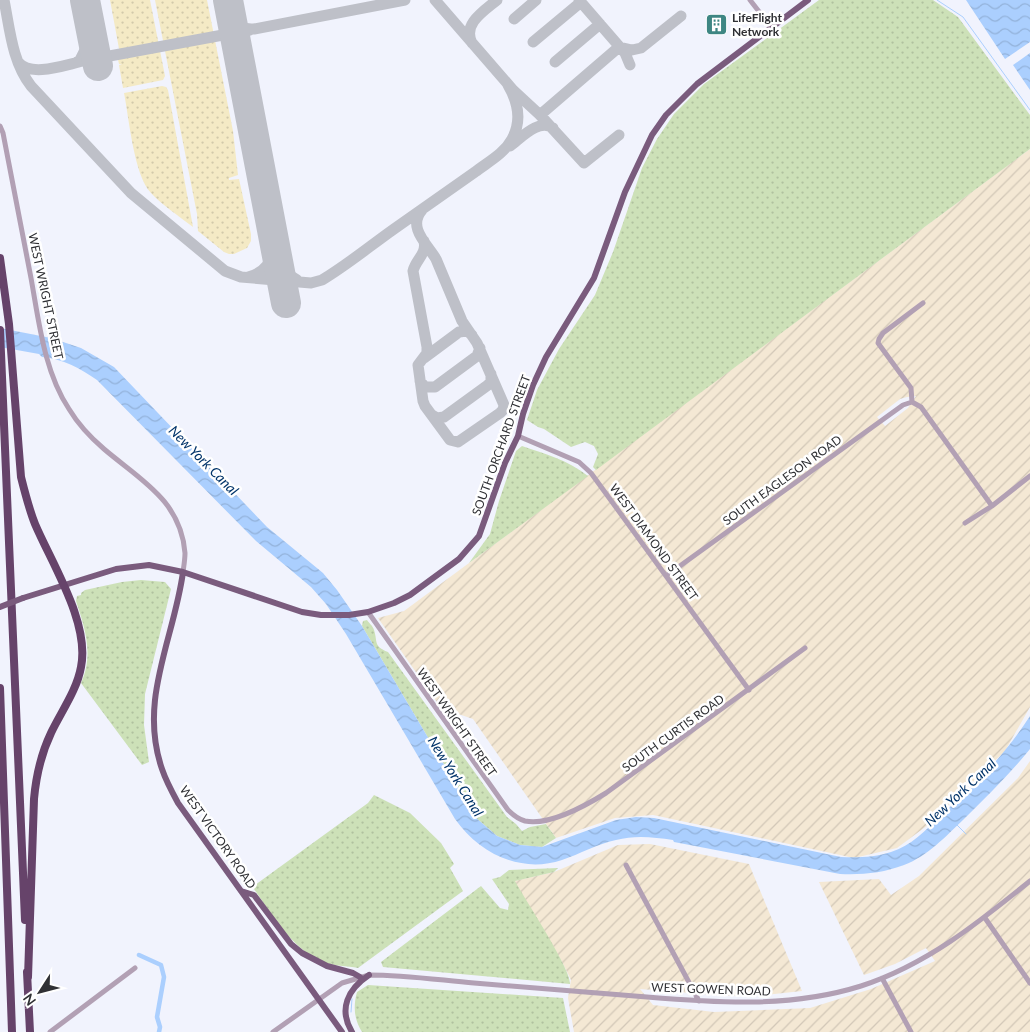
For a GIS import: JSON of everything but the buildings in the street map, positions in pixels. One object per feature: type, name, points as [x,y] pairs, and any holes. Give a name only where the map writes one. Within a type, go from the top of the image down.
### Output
[{"type":"highway","points":[[0,258],[10,324],[21,477],[26,502],[63,585],[81,633],[83,654],[77,681],[50,736],[39,766],[36,782],[28,976]]},
{"type":"highway","points":[[0,330],[30,1032]]},
{"type":"highway","points":[[0,688],[12,1032]]},
{"type":"highway","points":[[0,856],[7,907]]},
{"type":"main road","name":"SOUTH ORCHARD STREET","points":[[0,607],[116,569],[149,565],[183,572],[293,610],[335,616],[359,614],[394,603],[410,595],[459,559],[480,536],[505,463],[518,436],[523,414],[533,386],[550,350],[594,278],[637,164],[652,135],[666,116],[697,84],[808,0]]},
{"type":"main road","name":"WEST VICTORY ROAD","points":[[183,572],[180,594],[154,698],[154,739],[161,768],[178,804],[342,1032]]},
{"type":"main road","points":[[241,891],[254,894],[291,944],[302,953],[327,966],[360,977]]},
{"type":"main road","points":[[352,1032],[347,1021],[346,1002],[355,986],[368,975]]},
{"type":"street","points":[[750,0],[771,27]]},
{"type":"street","name":"WEST WRIGHT STREET","points":[[0,126],[3,133],[42,334],[48,359],[60,392],[78,422],[103,448],[156,490],[171,509],[177,521],[185,553],[183,572]]},
{"type":"street","points":[[923,303],[883,333],[879,338],[878,344],[911,388],[912,402],[921,407],[992,506]]},
{"type":"street","name":"SOUTH EAGLESON ROAD","points":[[666,576],[898,409],[912,402]]},
{"type":"street","name":"WEST DIAMOND STREET","points":[[518,436],[579,462],[591,473],[749,690]]},
{"type":"street","points":[[965,523],[992,506],[1030,476]]},
{"type":"street","name":"WEST WRIGHT STREET","points":[[368,612],[508,810],[524,821],[545,820]]},
{"type":"street","name":"SOUTH CURTIS ROAD","points":[[545,820],[569,813],[606,793],[805,648]]},
{"type":"street","points":[[626,865],[699,1001]]},
{"type":"street","name":"WEST GOWEN ROAD","points":[[360,977],[368,975],[699,1001],[752,1003],[802,999],[836,993],[882,978],[935,952],[985,918],[1030,882]]},
{"type":"street","points":[[985,918],[1030,983]]},
{"type":"street","points":[[51,1031],[135,968]]},
{"type":"street","points":[[273,1032],[342,983],[360,977]]},
{"type":"street","points":[[882,978],[911,1032]]},
{"type":"shaded area","points":[[1030,149],[1030,707],[1005,751],[928,825],[897,848],[854,858],[653,815],[615,818],[556,838],[473,719],[441,708],[378,618],[404,611]],"holes":[[[916,396],[908,408],[885,426],[877,417],[900,399]]]},
{"type":"shaded area","points":[[1030,761],[1030,1032],[574,1032],[568,998],[571,980],[514,881],[554,872],[618,845],[650,844],[749,864],[802,991],[728,996],[640,989],[653,1005],[714,1012],[810,1008],[871,989],[935,961],[926,948],[895,964],[864,975],[819,882],[879,879],[891,895],[919,876],[1018,778]]},
{"type":"green space","points":[[819,0],[933,0],[958,17],[1030,115],[1030,149],[596,470],[593,467],[598,454],[594,446],[585,442],[571,447],[527,420],[537,390],[559,349],[595,295],[613,252],[642,168],[657,139],[674,114],[704,84]]},
{"type":"green space","points":[[522,446],[564,462],[588,476],[469,563],[490,534],[516,451]]},
{"type":"green space","points":[[141,580],[165,582],[171,589],[145,694],[144,725],[149,762],[142,765],[81,683],[85,673],[88,652],[85,631],[76,601],[77,596],[81,595],[85,590]]},
{"type":"green space","points":[[367,620],[373,629],[378,646],[388,652],[507,817],[522,831],[530,827],[546,824],[556,838],[542,847],[520,845],[497,836],[475,817],[362,626],[363,621]]},
{"type":"green space","points":[[374,795],[410,813],[441,843],[454,864],[450,868],[463,891],[358,968],[323,962],[292,940],[254,889],[255,885],[368,803]]},
{"type":"green space","points":[[558,868],[554,872],[515,881],[564,964],[570,984],[383,967],[381,962],[481,886],[500,908],[508,910],[509,904],[492,879],[500,877],[509,870]]},
{"type":"green space","points":[[368,985],[563,998],[570,1032],[362,1032],[356,1018],[355,1003],[357,992]]},
{"type":"sand","points":[[110,0],[150,0],[165,76],[163,80],[123,88],[119,65],[122,64],[119,64],[117,55],[120,54]]},
{"type":"sand","points":[[155,0],[207,0],[233,131],[238,175],[229,178],[229,180],[239,179],[251,234],[251,241],[247,248],[234,254],[224,252],[198,231],[197,214]]},
{"type":"sand","points":[[162,86],[168,90],[193,227],[151,193],[140,174],[136,160],[124,93]]},
{"type":"water","points":[[966,0],[1030,0],[1030,42],[1005,59]]},
{"type":"water","points":[[1030,53],[1030,90],[1013,65]]},
{"type":"water","points":[[0,328],[51,338],[81,348],[114,367],[267,527],[323,573],[362,626],[475,817],[497,836],[520,845],[542,847],[616,820],[636,817],[654,818],[841,857],[879,855],[905,846],[924,832],[988,769],[1010,744],[1030,716],[1030,749],[998,785],[936,845],[913,861],[880,872],[840,874],[674,842],[673,840],[644,837],[623,838],[546,864],[516,862],[502,858],[476,842],[455,819],[346,634],[326,604],[311,587],[256,541],[97,380],[64,362],[42,357],[39,354],[0,347]]},
{"type":"waterway","points":[[937,0],[963,17],[1030,110]]},
{"type":"waterway","points":[[957,825],[966,834]]},
{"type":"waterway","points":[[139,955],[161,965],[164,977],[157,1017],[160,1027],[159,1032]]},
{"type":"waterway","points":[[351,1012],[352,999]]},
{"type":"taxiway","points":[[4,0],[16,56],[31,86],[131,193],[225,271],[241,277],[311,283],[322,280],[490,161],[509,144],[517,125],[518,112],[508,85]]},
{"type":"taxiway","points":[[231,16],[241,26],[247,29],[254,29],[405,0]]},
{"type":"taxiway","points":[[435,0],[513,90],[540,115],[619,47],[632,50],[641,48],[681,16]]},
{"type":"taxiway","points":[[472,43],[470,36],[472,24],[481,13],[497,0]]},
{"type":"taxiway","points":[[514,19],[536,0]]},
{"type":"taxiway","points":[[579,0],[625,53],[630,65]]},
{"type":"taxiway","points":[[533,42],[581,2]]},
{"type":"taxiway","points":[[555,62],[600,24]]},
{"type":"taxiway","points":[[77,62],[250,30]]},
{"type":"taxiway","points":[[18,62],[30,69],[38,70],[79,62],[92,36]]},
{"type":"taxiway","points":[[540,115],[584,163],[619,135]]},
{"type":"taxiway","points":[[510,146],[536,127],[542,125],[553,128]]},
{"type":"taxiway","points":[[422,210],[418,216],[417,229],[436,259],[462,321],[477,343],[504,405],[500,413],[458,442],[450,440],[423,401],[418,365],[427,353],[427,347],[413,271],[423,253],[424,241]]},
{"type":"taxiway","points":[[248,277],[259,273],[267,266],[275,245]]},
{"type":"taxiway","points":[[277,258],[286,273],[297,280]]},
{"type":"taxiway","points":[[424,358],[459,332],[467,331],[472,335]]},
{"type":"taxiway","points":[[420,381],[425,387],[435,387],[477,356],[480,348]]},
{"type":"taxiway","points":[[432,415],[437,418],[444,417],[488,385],[491,381],[491,374]]},
{"type":"runway","points":[[85,0],[98,66]]},
{"type":"runway","points":[[228,0],[286,303]]},
{"type":"place","name":"LifeFlight Network","points":[[716,24]]},
{"type":"water label","name":"New York Canal","points":[[204,460]]},
{"type":"water label","name":"New York Canal","points":[[456,776]]},
{"type":"water label","name":"New York Canal","points":[[960,792]]}]
